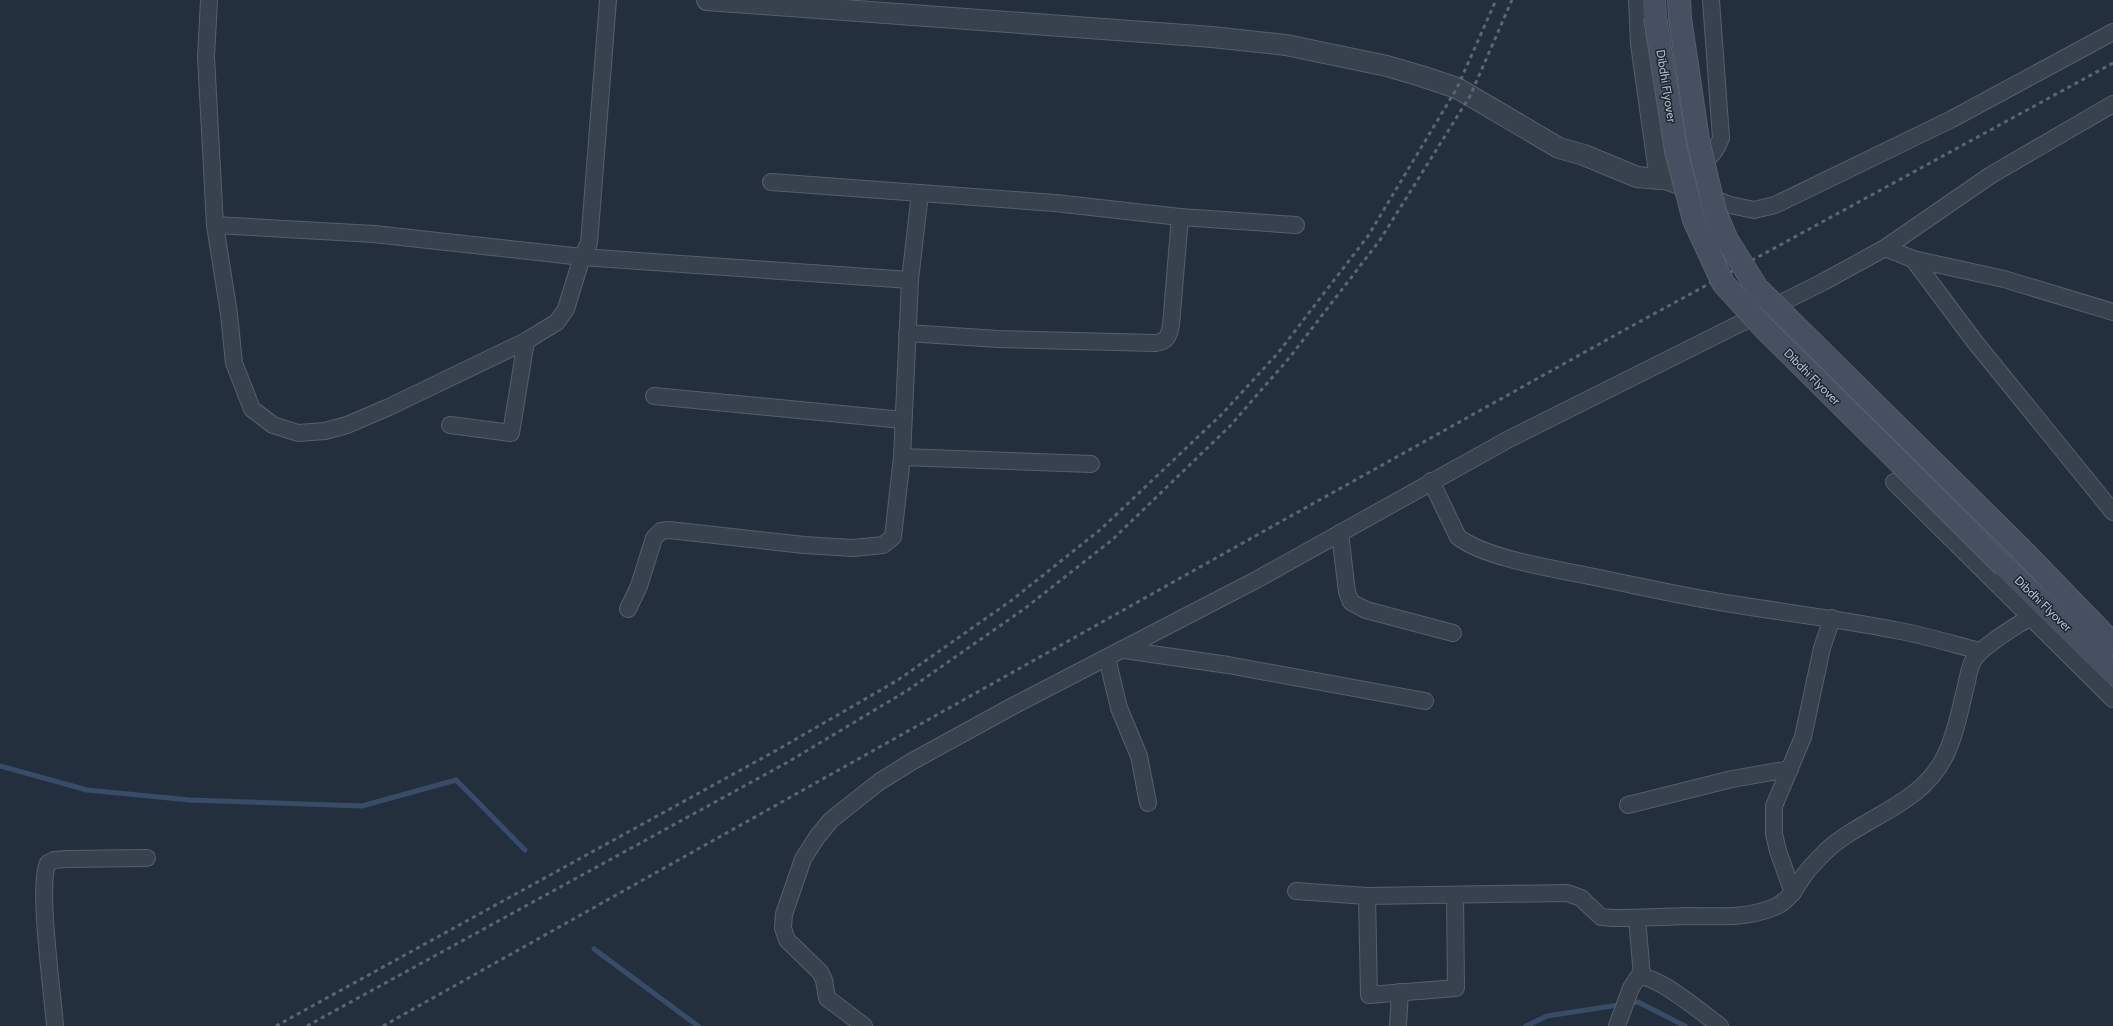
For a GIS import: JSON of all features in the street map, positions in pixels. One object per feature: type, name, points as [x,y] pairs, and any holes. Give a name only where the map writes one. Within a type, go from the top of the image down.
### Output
[{"type":"main road","name":"Dibdhi Flyover","points":[[1654,0],[1655,17],[1676,151],[1694,220],[1723,283],[1774,339],[2113,673]]},
{"type":"main road","name":"Dibdhi Flyover","points":[[1679,0],[1680,18],[1698,140],[1715,212],[1727,240],[1757,288],[2021,549],[2113,644]]},
{"type":"street","points":[[209,0],[206,57],[215,225],[229,314],[234,363],[252,409],[273,425],[298,433],[325,431],[347,425],[389,407],[526,341],[557,322],[566,309],[588,243],[590,231],[608,0]]},
{"type":"street","points":[[707,0],[1212,37],[1313,50],[1387,66],[1457,88],[1559,148],[1584,155],[1637,177],[1660,179],[1730,205],[1754,210],[1775,205],[1952,118],[2113,32]]},
{"type":"street","points":[[1639,0],[1641,44],[1660,179]]},
{"type":"street","points":[[1660,179],[1693,169],[1716,151],[1721,138],[1711,0]]},
{"type":"street","points":[[864,1026],[827,998],[824,980],[820,972],[791,945],[784,934],[783,923],[784,914],[796,875],[803,859],[817,837],[831,820],[852,801],[911,762],[1256,580],[1510,438],[1610,390],[1708,338],[1823,282],[1885,248],[1991,175],[2113,104]]},
{"type":"street","points":[[771,182],[1055,203],[1180,217],[1296,225]]},
{"type":"street","points":[[628,609],[640,586],[654,538],[661,531],[669,530],[772,542],[853,548],[874,548],[888,542],[895,529],[902,457],[910,280],[920,193]]},
{"type":"street","points":[[907,333],[998,339],[1163,342],[1169,335],[1171,325],[1180,217]]},
{"type":"street","points":[[215,225],[374,234],[582,258],[910,280]]},
{"type":"street","points":[[1885,248],[1913,259],[2004,279],[2113,312]]},
{"type":"street","points":[[1913,259],[1975,342],[2113,512]]},
{"type":"street","points":[[450,426],[511,433],[526,341]]},
{"type":"street","points":[[654,396],[903,420]]},
{"type":"street","points":[[902,457],[1091,464]]},
{"type":"street","points":[[1431,481],[1458,537],[1466,543],[1484,551],[1581,574],[1686,596],[1744,606],[1832,618],[1897,630],[1980,651]]},
{"type":"street","points":[[1894,482],[2113,699]]},
{"type":"street","points":[[1340,533],[1347,592],[1351,602],[1366,610],[1453,633]]},
{"type":"street","points":[[1296,891],[1367,896],[1567,893],[1581,898],[1602,917],[1637,918],[1733,916],[1759,913],[1774,908],[1784,902],[1793,893],[1805,874],[1825,852],[1849,832],[1890,810],[1920,790],[1933,777],[1946,755],[1957,721],[1973,659],[1980,651],[2030,617]]},
{"type":"street","points":[[1793,893],[1778,851],[1774,820],[1774,806],[1803,738],[1822,648],[1832,618]]},
{"type":"street","points":[[1124,650],[1228,665],[1425,702]]},
{"type":"street","points":[[1108,658],[1119,708],[1140,756],[1148,803]]},
{"type":"street","points":[[1628,805],[1732,779],[1790,769]]},
{"type":"street","points":[[55,1026],[44,877],[48,863],[54,860],[67,858],[147,858]]},
{"type":"street","points":[[1367,896],[1369,995],[1456,988],[1455,895]]},
{"type":"street","points":[[1637,918],[1642,976]]},
{"type":"street","points":[[1617,1026],[1631,988],[1638,977],[1642,976],[1658,982],[1720,1026]]},
{"type":"street","points":[[1398,1026],[1400,992]]},
{"type":"waterway","points":[[0,766],[87,790],[190,800],[362,806],[456,780],[525,850]]},
{"type":"waterway","points":[[594,949],[698,1026]]},
{"type":"waterway","points":[[1526,1026],[1547,1016],[1638,1002],[1685,1026]]},
{"type":"railway","points":[[276,1026],[777,750],[898,680],[1012,600],[1101,529],[1222,414],[1278,353],[1368,236],[1457,88],[1496,0]]},
{"type":"railway","points":[[307,1026],[788,762],[908,690],[1024,609],[1112,540],[1230,426],[1290,357],[1380,240],[1470,96],[1512,0]]},
{"type":"railway","points":[[383,1026],[1619,333],[2113,63]]}]
